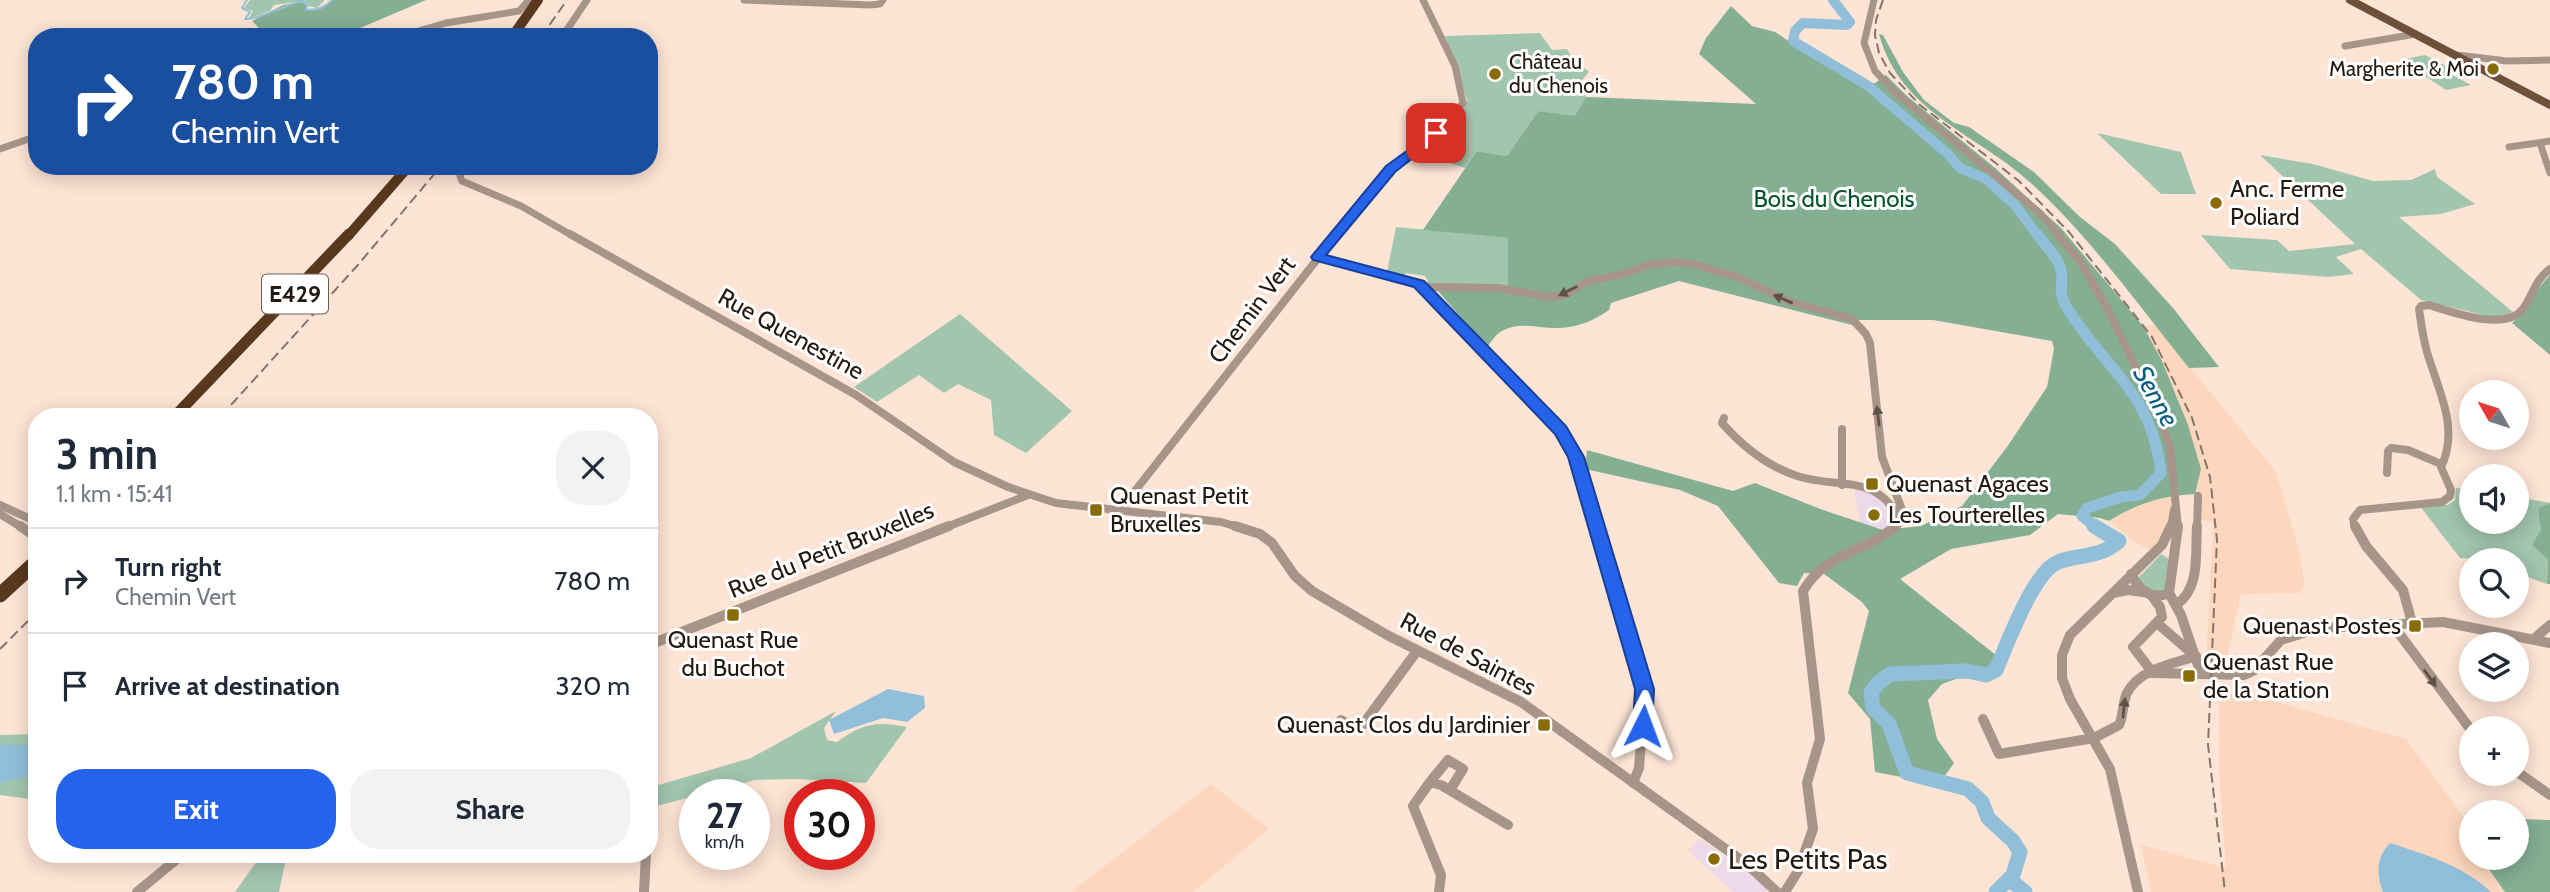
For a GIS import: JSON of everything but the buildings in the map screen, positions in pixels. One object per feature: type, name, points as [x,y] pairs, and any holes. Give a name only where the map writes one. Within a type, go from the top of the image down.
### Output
[{"type":"highway","points":[[518,28],[538,0]]},
{"type":"highway","points":[[525,28],[544,0]]},
{"type":"highway","name":"E429","points":[[183,408],[313,275],[401,175]]},
{"type":"highway","name":"E429","points":[[193,408],[320,276],[409,175]]},
{"type":"highway","points":[[0,585],[28,559]]},
{"type":"highway","points":[[0,595],[28,569]]},
{"type":"main road","points":[[2350,0],[2550,105]]},
{"type":"street","points":[[432,28],[519,11],[529,0]]},
{"type":"street","points":[[568,28],[587,0]]},
{"type":"street","points":[[744,0],[870,5],[880,4],[883,0]]},
{"type":"street","name":"Chemin Vert","points":[[1120,510],[1318,257],[1391,169],[1444,126],[1463,103],[1461,87],[1441,28],[1423,0]]},
{"type":"street","points":[[1874,0],[1864,43],[1869,62],[1888,87],[2023,198],[2060,235],[2096,287],[2158,413],[2170,446],[2177,487],[2179,533],[2169,593],[2176,605],[2201,674]]},
{"type":"street","points":[[2345,46],[2416,34]]},
{"type":"street","points":[[2455,55],[2507,61],[2550,60]]},
{"type":"street","points":[[0,149],[28,139]]},
{"type":"street","points":[[2509,147],[2550,141]]},
{"type":"street","points":[[2540,143],[2550,173]]},
{"type":"street","name":"Rue Quenestine","points":[[461,175],[462,181],[521,206],[856,395],[954,462],[1028,495],[1056,502],[1120,510]]},
{"type":"street","points":[[1318,257],[1419,284],[1451,289],[1499,288],[1557,297],[1566,295],[1588,281],[1624,274],[1658,263],[1675,262],[1722,271],[1787,301],[1852,319],[1866,334],[1870,343],[1882,457],[1904,514],[1901,522],[1887,535],[1841,554],[1808,578],[1802,591],[1819,739],[1807,783],[1813,829],[1798,871],[1787,891]]},
{"type":"street","points":[[2412,623],[2410,606],[2399,585],[2358,534],[2353,519],[2360,510],[2445,500],[2451,490],[2441,470],[2441,464],[2449,451],[2447,411],[2426,350],[2421,306],[2429,305],[2488,320],[2510,320],[2519,314],[2532,286],[2550,269]]},
{"type":"street","points":[[1419,284],[1561,430],[1576,457],[1645,689],[1639,768],[1633,783]]},
{"type":"street","points":[[1724,418],[1722,423],[1731,435],[1771,465],[1805,478],[1842,485],[1873,489],[1890,483]]},
{"type":"street","points":[[1842,429],[1842,485]]},
{"type":"street","points":[[2386,473],[2389,465],[2388,451],[2391,448],[2408,450],[2441,464]]},
{"type":"street","points":[[2138,892],[2113,780],[2065,687],[2062,655],[2070,635],[2162,545],[2171,528],[2177,487]]},
{"type":"street","points":[[1873,489],[1890,502],[1901,522]]},
{"type":"street","name":"Rue du Petit Bruxelles","points":[[658,641],[1028,495]]},
{"type":"street","points":[[2176,605],[2188,597],[2194,583],[2198,496]]},
{"type":"street","points":[[0,505],[28,518]]},
{"type":"street","name":"Rue de Saintes","points":[[1120,510],[1221,522],[1260,534],[1272,543],[1295,576],[1312,591],[1417,651],[1521,702],[1787,891]]},
{"type":"street","points":[[0,514],[28,532]]},
{"type":"street","points":[[2158,546],[2169,551],[2175,560]]},
{"type":"street","points":[[2131,574],[2162,613],[2157,623],[2133,647],[2152,673]]},
{"type":"street","points":[[2112,593],[2128,590],[2163,596],[2169,593]]},
{"type":"street","points":[[2157,623],[2196,656]]},
{"type":"street","points":[[2152,673],[2244,675],[2253,671],[2281,640],[2305,631],[2392,624],[2455,623],[2550,643]]},
{"type":"street","points":[[2392,624],[2461,716]]},
{"type":"street","points":[[2535,638],[2550,625]]},
{"type":"street","points":[[1341,720],[1359,730],[1417,651]]},
{"type":"street","points":[[1983,719],[1999,754],[2094,739],[2113,731],[2123,720],[2125,696],[2129,689],[2152,673],[2196,656]]},
{"type":"street","points":[[1439,892],[1441,875],[1413,806],[1448,760],[1463,769],[1450,790]]},
{"type":"street","points":[[2529,780],[2550,795]]},
{"type":"street","points":[[1430,782],[1450,790],[1508,825]]},
{"type":"street","points":[[137,892],[172,863]]},
{"type":"street","points":[[644,892],[646,863]]},
{"type":"shaded area","points":[[2155,325],[2276,472],[2297,543],[2305,584],[2300,593],[2241,594],[2224,671],[2206,668],[2213,523],[2200,519],[2195,494],[2201,469],[2177,397],[2143,326]]},
{"type":"shaded area","points":[[2177,487],[2171,528],[2153,551],[2133,541],[2110,521],[2136,505]]},
{"type":"shaded area","name":"Les Tourterelles","points":[[1854,489],[1878,496],[1890,509],[1889,526],[1883,530],[1860,523]]},
{"type":"shaded area","points":[[2219,692],[2266,699],[2406,739],[2459,811],[2459,870],[2500,870],[2516,892],[2151,892],[2141,845],[2226,868],[2219,770]]},
{"type":"shaded area","points":[[1211,784],[1269,829],[1193,892],[1071,892]]},
{"type":"shaded area","name":"Les Petits Pas","points":[[1700,839],[1764,883],[1767,892],[1733,892],[1688,850]]},
{"type":"green space","points":[[250,0],[325,0],[317,8],[308,6],[304,1],[274,5],[270,11],[248,19],[253,11],[244,8]]},
{"type":"green space","points":[[332,0],[426,0],[360,28],[259,28],[252,21],[283,5],[302,2],[306,5],[306,10],[314,10]]},
{"type":"green space","name":"Bois du Chenois","points":[[1731,6],[1752,26],[1775,32],[1826,66],[1860,83],[1875,83],[1886,75],[2061,228],[2143,326],[2162,361],[2188,425],[2201,469],[2195,494],[2150,502],[2109,521],[2058,514],[2030,535],[1951,549],[1900,579],[1997,656],[1989,667],[1942,684],[1928,700],[1937,739],[1954,763],[1939,784],[1875,772],[1870,719],[1848,693],[1869,611],[1862,602],[1824,574],[1804,573],[1797,586],[1779,583],[1718,506],[1680,490],[1585,469],[1587,450],[1733,491],[1755,483],[1883,530],[1921,526],[1962,506],[2007,447],[2047,387],[2054,349],[2052,341],[1933,320],[1857,320],[1856,326],[1679,281],[1611,303],[1609,310],[1603,314],[1575,326],[1508,328],[1498,334],[1487,347],[1437,290],[1508,286],[1508,238],[1423,230],[1477,151],[1507,156],[1538,111],[1575,116],[1586,97],[1756,104],[1699,54],[1706,38]]},
{"type":"green space","points":[[1540,33],[1552,50],[1567,49],[1576,64],[1589,71],[1581,82],[1586,97],[1576,117],[1538,111],[1507,156],[1477,151],[1465,168],[1416,152],[1453,123],[1467,100],[1445,36]]},
{"type":"green space","points":[[1879,34],[1883,35],[1903,72],[1924,100],[1954,123],[1969,127],[2034,172],[2080,217],[2115,244],[2173,308],[2219,367],[2189,368],[2114,273],[2054,205],[2011,166],[1943,120],[1904,84],[1889,61]]},
{"type":"green space","points":[[2425,55],[2452,69],[2445,71],[2471,85],[2446,90],[2400,60]]},
{"type":"green space","points":[[2097,133],[2181,152],[2196,194],[2161,194]]},
{"type":"green space","points":[[2260,155],[2313,164],[2373,181],[2411,180],[2435,169],[2437,177],[2475,204],[2441,214],[2399,217],[2513,312],[2505,318],[2492,317],[2421,300],[2361,249],[2336,257],[2354,274],[2328,277],[2230,269],[2201,235],[2277,240],[2289,251],[2355,244]]},
{"type":"green space","points":[[1396,227],[1509,238],[1508,286],[1446,287],[1429,283],[1425,276],[1406,273],[1404,276],[1387,272]]},
{"type":"green space","points":[[2550,275],[2550,355],[2512,323]]},
{"type":"green space","points":[[960,314],[1072,411],[1026,453],[994,435],[991,400],[958,384],[944,393],[919,375],[877,402],[854,387]]},
{"type":"green space","points":[[2456,488],[2459,488],[2459,534],[2529,534],[2529,499],[2550,503],[2538,509],[2548,559],[2547,584],[2529,577],[2529,548],[2459,548],[2459,557],[2419,505],[2448,505],[2455,500]]},
{"type":"green space","points":[[2550,503],[2550,584],[2547,584],[2548,559],[2532,545],[2541,530],[2538,508]]},
{"type":"green space","points":[[2161,554],[2169,559],[2166,589],[2158,594],[2139,583],[2139,577]]},
{"type":"green space","points":[[836,711],[824,728],[827,740],[837,742],[870,725],[907,727],[869,779],[679,779],[751,758]]},
{"type":"green space","points":[[28,734],[28,799],[0,795],[0,735]]},
{"type":"green space","points":[[679,779],[679,800],[658,806],[658,785]]},
{"type":"green space","points":[[2529,819],[2550,820],[2550,892],[2505,892],[2489,870],[2529,870]]},
{"type":"green space","points":[[256,863],[285,863],[279,892],[235,892]]},
{"type":"water","points":[[888,689],[924,696],[925,708],[907,722],[883,718],[834,734],[829,720]]},
{"type":"water","points":[[5,744],[28,745],[28,776],[0,783],[0,747]]},
{"type":"water","points":[[2390,843],[2430,856],[2469,875],[2491,892],[2383,892],[2379,878],[2382,854]]},
{"type":"waterway","points":[[247,0],[242,8],[250,12],[245,19],[302,1],[307,5],[306,10],[317,9],[332,0]]},
{"type":"waterway","name":"Senne","points":[[1833,0],[1850,22],[1847,25],[1803,23],[1795,31],[1793,41],[1867,85],[1947,153],[1960,168],[1986,179],[2015,205],[2038,236]]},
{"type":"waterway","name":"Senne","points":[[2037,234],[2059,265],[2062,276],[2061,293],[2065,304],[2138,403],[2156,446],[2161,473],[2140,495],[2121,497],[2087,508],[2082,516],[2096,527]]},
{"type":"waterway","name":"Senne","points":[[1996,892],[2013,875],[2020,852],[2013,841],[1988,818],[1982,802],[1968,789],[1907,773],[1889,724],[1873,708],[1871,693],[1877,684],[1890,674],[1967,671],[1986,675],[1996,670],[2030,594],[2049,568],[2066,559],[2105,550],[2119,541],[2096,527]]},
{"type":"waterway","points":[[2011,881],[2025,892]]},
{"type":"railway","points":[[547,28],[567,0]]},
{"type":"railway","points":[[1883,0],[1876,20],[1875,35],[1879,53],[1890,73],[1920,105],[2019,181],[2069,232],[2152,337],[2192,418],[2210,477],[2217,540],[2208,745],[2225,892]]},
{"type":"railway","points":[[228,408],[357,266],[433,175]]},
{"type":"railway","points":[[0,649],[28,621]]},
{"type":"place","name":"Margherite & Moi","points":[[2493,69]]},
{"type":"place","name":"Château du Chenois","points":[[1495,74]]},
{"type":"place","name":"Anc. Ferme Poliard","points":[[2216,203]]},
{"type":"place","name":"Quenast Agaces","points":[[1872,484]]},
{"type":"place","name":"Quenast Petit Bruxelles","points":[[1096,510]]},
{"type":"place","name":"Les Tourterelles","points":[[1874,515]]},
{"type":"place","name":"Quenast Rue du Buchot","points":[[733,615]]},
{"type":"place","name":"Quenast Postes","points":[[2415,626]]},
{"type":"place","name":"Quenast Rue de la Station","points":[[2189,676]]},
{"type":"place","name":"Quenast Clos du Jardinier","points":[[1544,725]]},
{"type":"place","name":"Les Petits Pas","points":[[1714,859]]},
{"type":"route","points":[[1436,133],[1391,169],[1318,257],[1419,284],[1561,430],[1576,457],[1645,689],[1643,726]]}]
